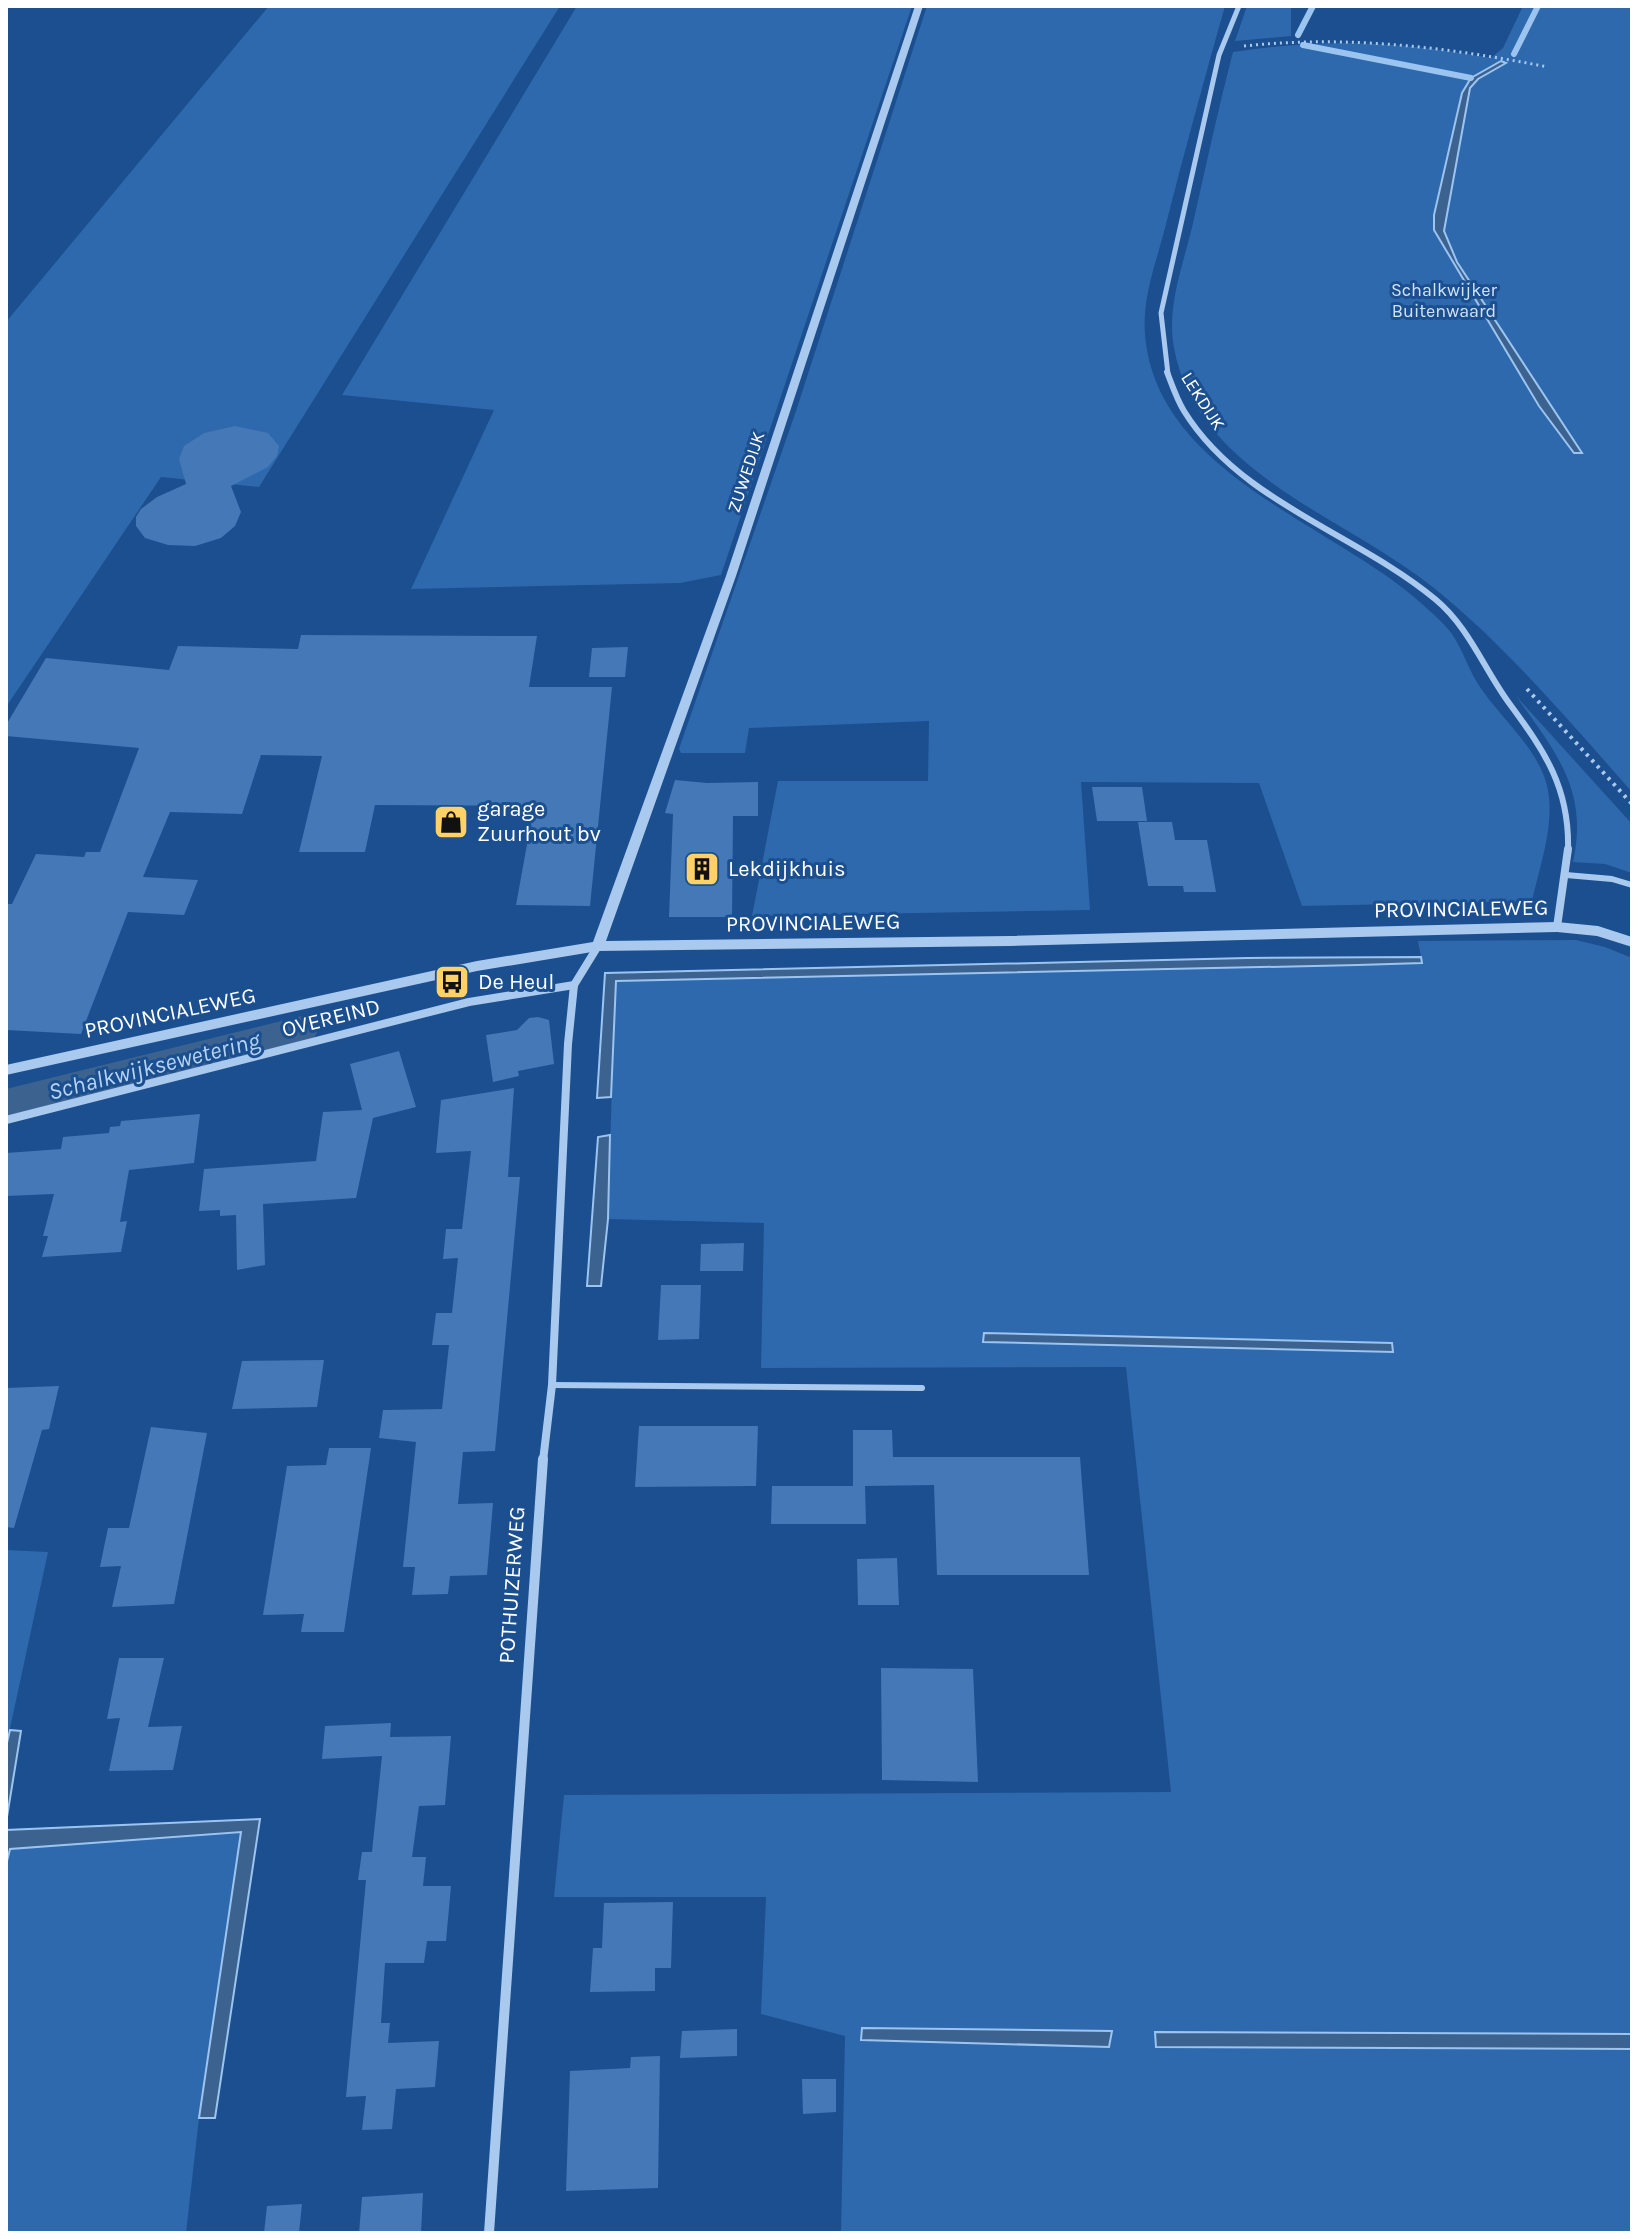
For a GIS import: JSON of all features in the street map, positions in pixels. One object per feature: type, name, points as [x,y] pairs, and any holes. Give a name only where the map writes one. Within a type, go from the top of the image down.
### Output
[{"type":"street","name":"ZUWEDIJK","points":[[598,946],[731,576],[919,6]]},
{"type":"street","name":"LEKDIJK","points":[[1239,6],[1222,49],[1161,313],[1161,344],[1168,376],[1195,423],[1237,468],[1275,497],[1407,578],[1459,622],[1475,643],[1490,676],[1547,757],[1567,807],[1566,875],[1557,927]]},
{"type":"street","name":"PROVINCIALEWEG","points":[[6,1070],[477,966],[598,946],[1010,941],[1557,927],[1598,931],[1632,942]]},
{"type":"street","name":"POTHUIZERWEG","points":[[489,2233],[536,1513],[552,1385],[568,1044],[574,985],[598,946]]},
{"type":"street","name":"OVEREIND","points":[[6,1120],[469,1002],[574,985]]},
{"type":"lane","points":[[1566,875],[1612,879],[1632,885]]},
{"type":"lane","points":[[552,1385],[922,1388]]},
{"type":"path","points":[[1222,49],[1287,40],[1361,39],[1492,54],[1548,67]]},
{"type":"path","points":[[1517,678],[1632,804]]},
{"type":"green space","points":[[269,6],[560,6],[259,487],[161,477],[6,707],[6,322]]},
{"type":"green space","points":[[577,6],[912,6],[721,575],[680,583],[411,589],[494,410],[342,395]]},
{"type":"green space","points":[[927,6],[1225,6],[1148,294],[1145,334],[1156,383],[1181,424],[1214,460],[1255,492],[1385,575],[1422,604],[1452,634],[1480,687],[1526,744],[1546,782],[1549,826],[1532,901],[1302,906],[1259,783],[1081,782],[1090,910],[752,916],[778,781],[928,781],[929,721],[749,728],[745,753],[681,753],[679,749],[796,411]]},
{"type":"green space","points":[[1247,6],[1291,6],[1291,36],[1235,41]]},
{"type":"green space","name":"Schalkwijker Buitenwaard","points":[[1523,6],[1632,6],[1632,792],[1537,686],[1461,611],[1399,562],[1319,514],[1243,460],[1212,428],[1188,391],[1174,348],[1172,316],[1177,285],[1233,52],[1362,43],[1491,58],[1503,48]]},
{"type":"green space","points":[[1516,696],[1632,824],[1632,873],[1605,864],[1573,862],[1577,836],[1572,792],[1544,735]]},
{"type":"green space","points":[[1576,940],[1632,958],[1632,2233],[841,2233],[845,2036],[761,2014],[766,1897],[554,1897],[564,1795],[1171,1792],[1126,1367],[761,1368],[764,1223],[608,1219],[615,981],[1422,963],[1418,941]]},
{"type":"green space","points":[[6,1550],[48,1552],[6,1747]]},
{"type":"green space","points":[[241,1831],[199,2118],[186,2233],[6,2233],[6,1865],[10,1849]]},
{"type":"shaded area","points":[[1501,61],[1506,63],[1478,79],[1470,88],[1444,231],[1457,262],[1582,453],[1574,453],[1539,406],[1434,230],[1434,215],[1462,93],[1471,78]]},
{"type":"shaded area","points":[[1421,957],[1422,963],[1358,965],[616,981],[611,1097],[597,1098],[605,973],[1247,958]]},
{"type":"shaded area","points":[[610,1135],[608,1219],[601,1286],[587,1286],[598,1137]]},
{"type":"shaded area","points":[[984,1333],[1392,1343],[1393,1352],[983,1342]]},
{"type":"shaded area","points":[[10,1730],[21,1731],[6,1823],[6,1747]]},
{"type":"shaded area","points":[[260,1819],[215,2118],[199,2118],[241,1832],[10,1849],[6,1865],[6,1830]]},
{"type":"shaded area","points":[[862,2028],[1112,2031],[1109,2047],[861,2040]]},
{"type":"shaded area","points":[[1155,2032],[1632,2034],[1632,2049],[1156,2047]]},
{"type":"building","points":[[235,426],[268,433],[279,446],[277,456],[268,467],[231,486],[241,512],[235,526],[221,538],[195,546],[168,545],[145,538],[136,526],[136,517],[141,509],[157,497],[186,484],[179,459],[184,446],[204,433]]},
{"type":"building","points":[[301,635],[537,636],[529,687],[612,687],[590,906],[516,905],[534,806],[375,805],[365,852],[299,852],[322,756],[261,755],[242,814],[170,812],[143,877],[198,880],[184,915],[128,912],[81,1034],[6,1030],[6,904],[12,904],[36,854],[84,857],[86,852],[100,852],[139,748],[6,736],[6,725],[46,658],[169,670],[178,646],[298,649]]},
{"type":"building","points":[[628,647],[625,677],[589,677],[592,648]]},
{"type":"building","points":[[675,780],[758,782],[758,816],[733,816],[732,917],[669,917],[673,814],[665,813]]},
{"type":"building","points":[[1092,787],[1142,787],[1147,821],[1097,821]]},
{"type":"building","points":[[1138,822],[1172,822],[1175,840],[1207,840],[1216,892],[1184,892],[1183,886],[1148,886]]},
{"type":"building","points":[[529,1018],[549,1020],[554,1064],[518,1071],[519,1076],[493,1082],[486,1035],[517,1030]]},
{"type":"building","points":[[399,1051],[416,1107],[373,1118],[356,1198],[263,1204],[265,1265],[237,1270],[236,1215],[220,1216],[220,1210],[199,1211],[204,1169],[316,1161],[323,1112],[362,1110],[350,1064]]},
{"type":"building","points":[[514,1088],[508,1177],[520,1177],[495,1451],[463,1452],[458,1504],[493,1503],[487,1575],[450,1576],[448,1594],[412,1595],[415,1567],[403,1567],[416,1442],[379,1438],[383,1410],[442,1409],[449,1345],[432,1345],[436,1313],[452,1313],[458,1258],[443,1259],[446,1229],[462,1229],[471,1151],[436,1153],[441,1100]]},
{"type":"building","points":[[200,1114],[194,1163],[129,1170],[120,1222],[127,1221],[121,1252],[42,1257],[48,1236],[43,1236],[54,1194],[6,1196],[6,1153],[61,1149],[63,1137],[109,1133],[110,1127],[120,1126],[121,1121]]},
{"type":"building","points":[[744,1243],[743,1271],[700,1271],[701,1244]]},
{"type":"building","points":[[661,1285],[701,1285],[699,1339],[658,1340]]},
{"type":"building","points":[[324,1360],[317,1407],[232,1409],[242,1361]]},
{"type":"building","points":[[59,1386],[49,1429],[42,1430],[14,1528],[6,1527],[6,1388]]},
{"type":"building","points":[[639,1426],[758,1426],[756,1486],[635,1487]]},
{"type":"building","points":[[151,1427],[207,1433],[174,1604],[112,1607],[121,1566],[100,1567],[108,1528],[129,1528]]},
{"type":"building","points":[[853,1430],[892,1430],[893,1457],[1080,1457],[1089,1575],[937,1575],[934,1485],[865,1486],[866,1524],[771,1524],[772,1486],[853,1486]]},
{"type":"building","points":[[329,1448],[371,1448],[344,1632],[301,1632],[304,1614],[263,1615],[287,1466],[326,1465]]},
{"type":"building","points":[[897,1558],[899,1605],[858,1605],[857,1559]]},
{"type":"building","points":[[119,1658],[164,1658],[148,1727],[182,1726],[173,1770],[109,1771],[120,1718],[107,1719]]},
{"type":"building","points":[[881,1668],[973,1669],[978,1782],[882,1780]]},
{"type":"building","points":[[391,1723],[390,1737],[451,1736],[445,1805],[419,1806],[412,1857],[426,1857],[423,1886],[451,1886],[446,1941],[427,1941],[424,1963],[385,1963],[381,2023],[390,2023],[388,2043],[439,2041],[435,2087],[396,2089],[392,2129],[362,2130],[366,2096],[346,2097],[366,1880],[358,1880],[362,1852],[372,1852],[382,1756],[322,1759],[325,1726]]},
{"type":"building","points":[[673,1902],[671,1968],[655,1968],[655,1991],[590,1992],[593,1948],[602,1948],[604,1903]]},
{"type":"building","points":[[737,2029],[737,2056],[680,2058],[682,2031]]},
{"type":"building","points":[[660,2056],[658,2188],[566,2191],[570,2071],[630,2068],[631,2057]]},
{"type":"building","points":[[802,2079],[836,2079],[836,2112],[803,2114]]},
{"type":"building","points":[[423,2193],[421,2233],[359,2233],[362,2197]]},
{"type":"building","points":[[302,2204],[299,2233],[264,2233],[267,2206]]},
{"type":"waterway","points":[[1298,35],[1313,6]]},
{"type":"waterway","points":[[1514,54],[1538,6]]},
{"type":"waterway","points":[[1303,45],[1471,78]]},
{"type":"waterway","name":"Schalkwijksewetering","points":[[6,1103],[302,1029]]},
{"type":"place","name":"garage Zuurhout bv","points":[[451,822]]},
{"type":"place","name":"Lekdijkhuis","points":[[702,869]]},
{"type":"place","name":"De Heul","points":[[452,982]]}]
